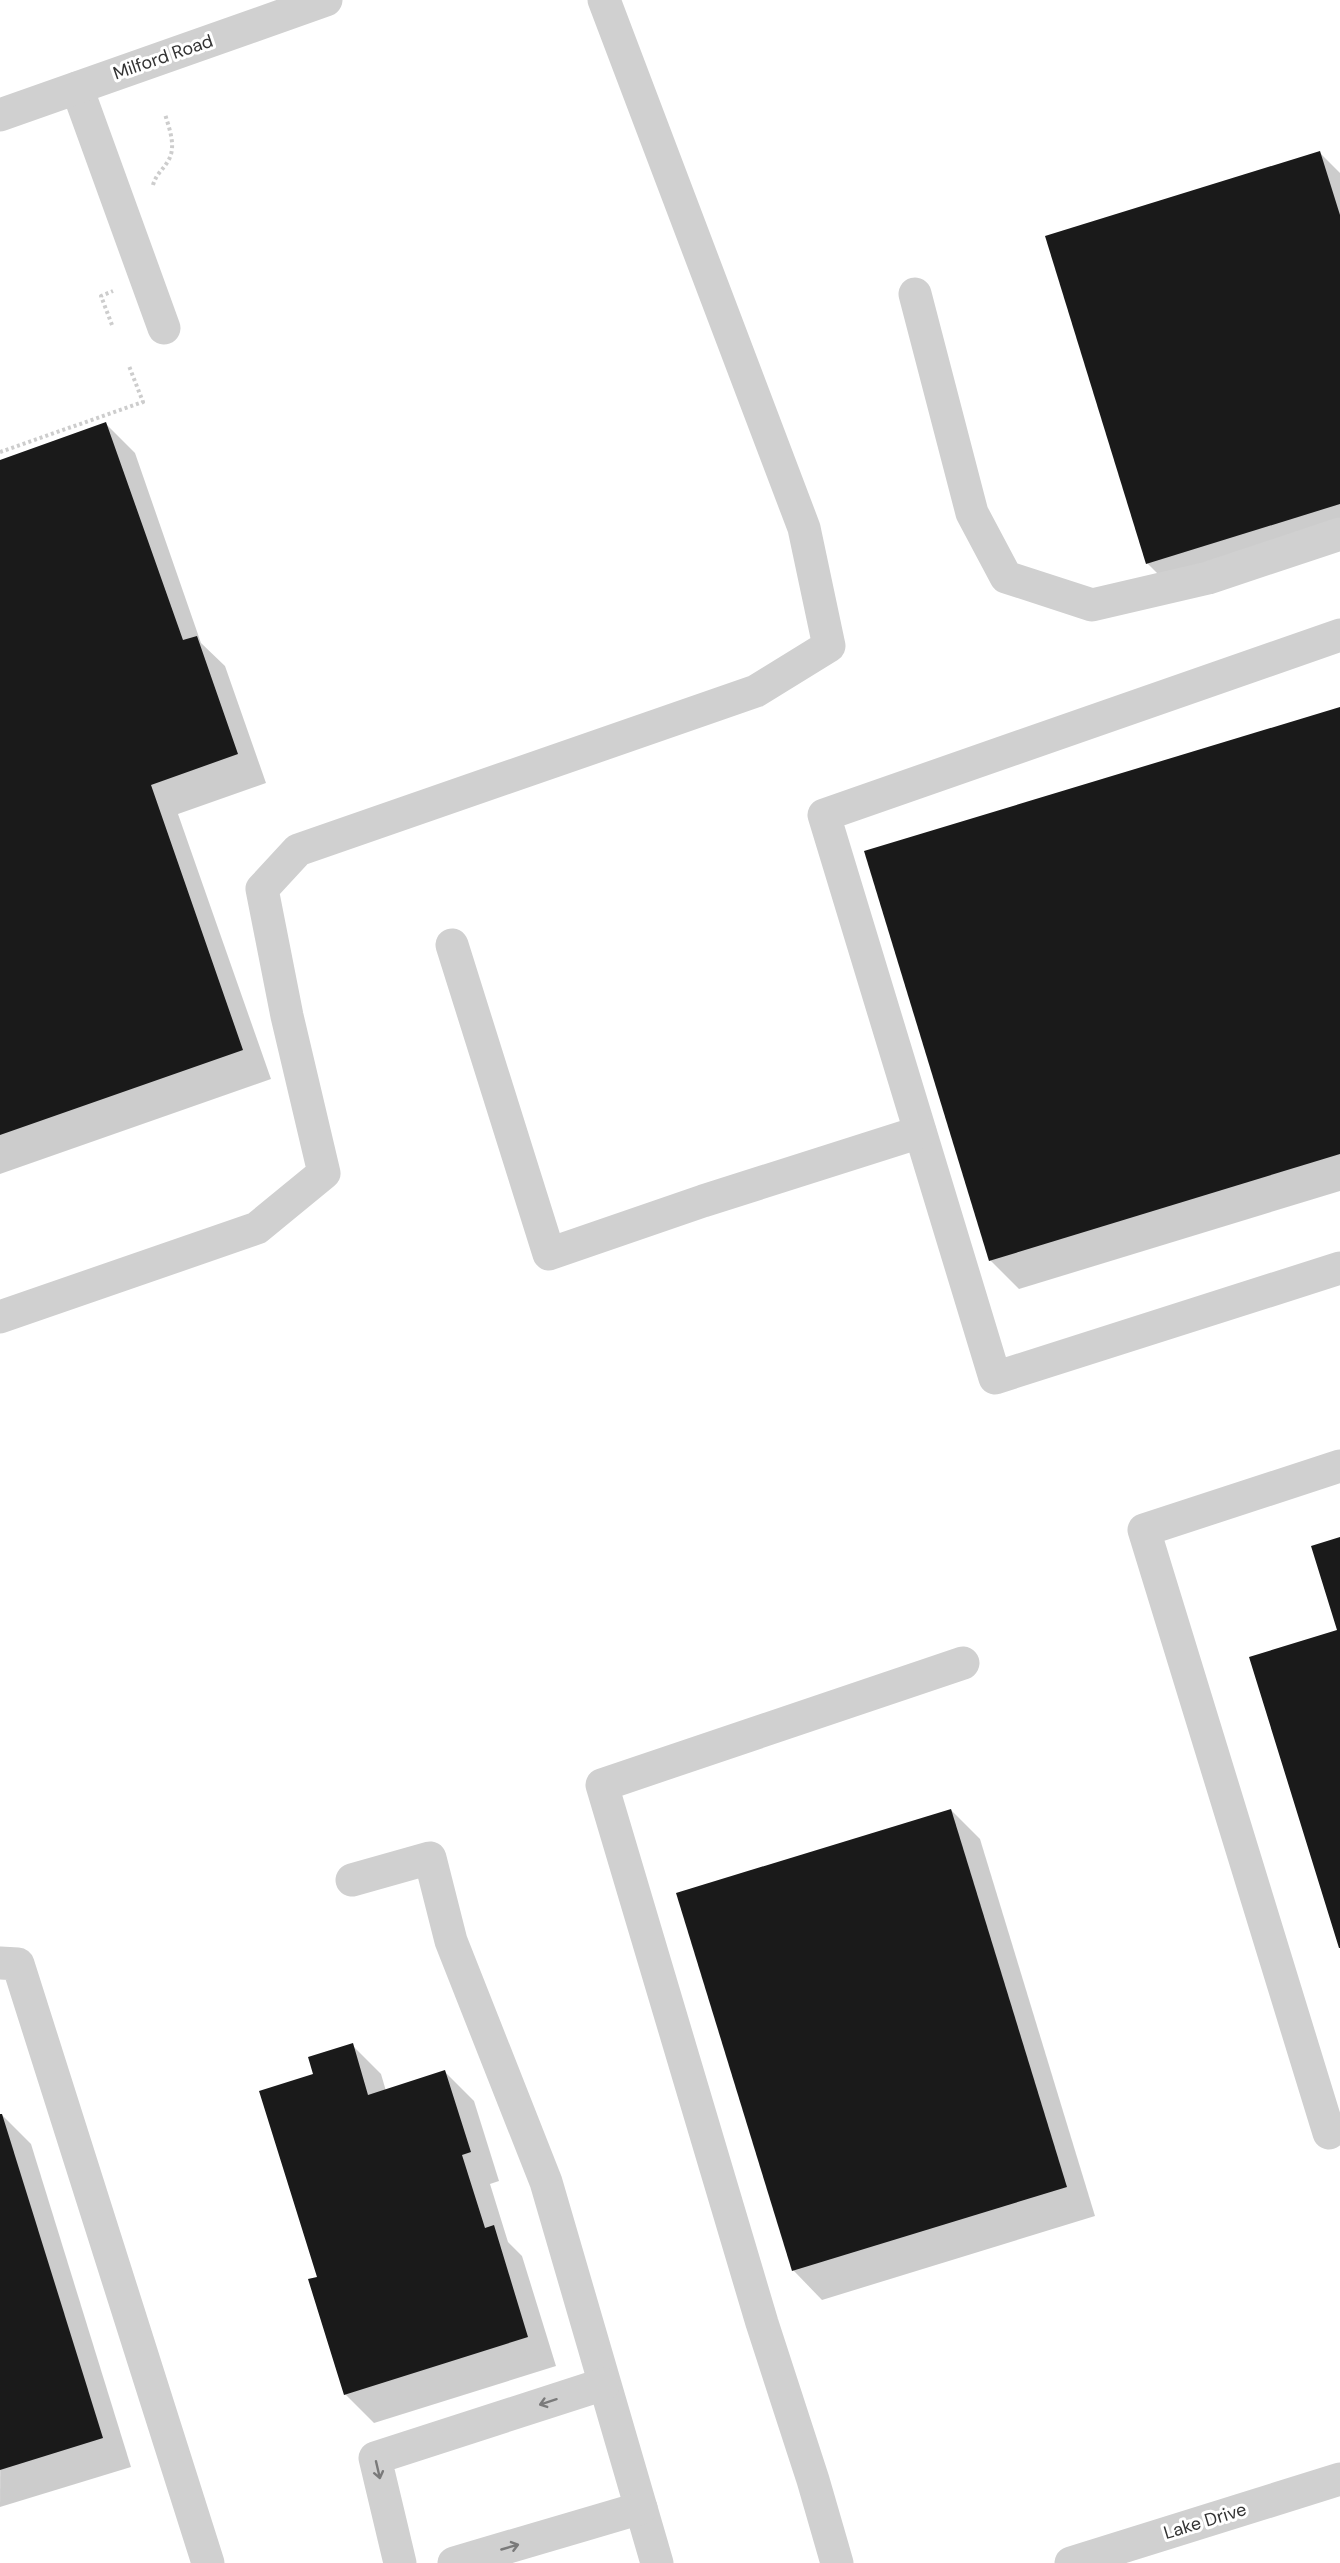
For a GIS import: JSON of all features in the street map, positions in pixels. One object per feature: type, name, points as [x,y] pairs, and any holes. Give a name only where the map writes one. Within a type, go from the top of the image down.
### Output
[{"type":"street","name":"Milford Road","points":[[0,115],[326,0]]},
{"type":"street","points":[[0,1317],[257,1228],[324,1173],[286,1017],[262,889],[298,850],[756,691],[830,646],[804,528],[604,0]]},
{"type":"street","points":[[77,88],[164,328]]},
{"type":"street","points":[[915,294],[972,513],[1006,577],[1092,605],[1208,578],[1340,534]]},
{"type":"street","points":[[1340,635],[824,815],[995,1378],[1340,1268]]},
{"type":"street","points":[[452,945],[549,1254],[703,1200],[920,1132]]},
{"type":"street","points":[[1329,2133],[1144,1530],[1340,1466]]},
{"type":"street","points":[[837,2563],[762,2323],[602,1785],[963,1663]]},
{"type":"street","points":[[352,1881],[430,1858],[451,1941],[546,2182],[657,2563]]},
{"type":"street","points":[[0,1963],[18,1964],[208,2563]]},
{"type":"street","points":[[400,2563],[375,2458],[604,2384]]},
{"type":"street","name":"Lake Drive","points":[[1071,2563],[1340,2479]]},
{"type":"street","points":[[454,2563],[641,2508]]},
{"type":"path","points":[[150,195],[156,175],[170,159],[172,138],[165,114]]},
{"type":"path","points":[[112,325],[101,296],[117,290]]},
{"type":"path","points":[[0,452],[143,402],[129,366]]},
{"type":"building","points":[[1320,151],[1340,215],[1340,504],[1146,564],[1045,236]]},
{"type":"building","points":[[106,422],[183,640],[197,636],[238,754],[151,785],[243,1050],[0,1135],[0,460]]},
{"type":"building","points":[[1340,707],[1340,1154],[989,1261],[864,851]]},
{"type":"building","points":[[1340,1537],[1339,1948],[1249,1657],[1337,1630],[1311,1546]]},
{"type":"building","points":[[951,1809],[1067,2187],[792,2271],[676,1893]]},
{"type":"building","points":[[353,2043],[368,2095],[445,2070],[471,2152],[462,2155],[485,2228],[494,2225],[528,2337],[344,2395],[308,2279],[317,2277],[259,2091],[313,2074],[308,2057]]},
{"type":"building","points":[[0,2114],[2,2114],[103,2438],[0,2470]]}]
